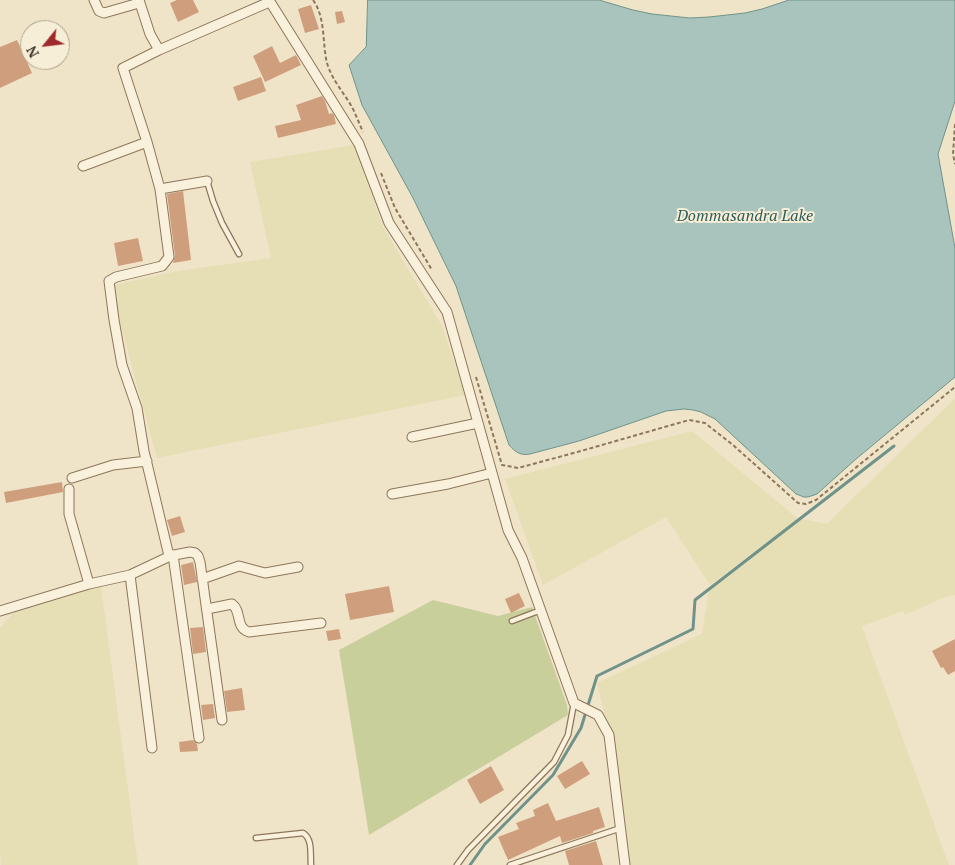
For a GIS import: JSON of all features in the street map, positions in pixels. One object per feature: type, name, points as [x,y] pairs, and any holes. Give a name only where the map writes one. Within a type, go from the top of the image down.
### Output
[{"type":"street","points":[[94,0],[101,13],[139,1],[150,34],[159,50]]},
{"type":"street","points":[[199,738],[171,556],[147,461],[137,408],[122,366],[114,320],[110,281],[116,276],[162,266],[169,257],[160,189],[123,68],[159,50],[271,1],[359,144],[389,223],[446,312],[508,530],[522,558],[574,704],[598,715],[609,735],[626,865]]},
{"type":"street","points":[[84,166],[146,142]]},
{"type":"street","points":[[160,189],[207,181]]},
{"type":"street","points":[[412,437],[478,423]]},
{"type":"street","points":[[72,478],[114,465],[147,461]]},
{"type":"street","points":[[392,494],[448,484],[492,473]]},
{"type":"street","points":[[70,489],[69,514],[89,584]]},
{"type":"street","points":[[0,611],[89,584],[130,575],[171,556],[190,552],[195,553],[200,562],[222,720]]},
{"type":"street","points":[[202,579],[239,566],[263,572],[298,567]]},
{"type":"street","points":[[130,575],[152,748]]},
{"type":"street","points":[[207,609],[234,605],[244,631],[249,632],[321,623]]},
{"type":"lane","points":[[207,181],[222,223],[239,254]]},
{"type":"lane","points":[[512,621],[541,610]]},
{"type":"lane","points":[[457,865],[468,850],[554,762],[568,735],[574,704]]},
{"type":"lane","points":[[510,865],[621,828]]},
{"type":"lane","points":[[256,838],[303,833],[310,842],[311,865]]},
{"type":"path","points":[[313,0],[322,24],[327,64],[352,108],[364,134]]},
{"type":"path","points":[[955,124],[953,154],[955,164]]},
{"type":"path","points":[[379,168],[395,208],[434,274]]},
{"type":"path","points":[[474,372],[502,465],[518,468],[688,420],[705,423],[733,445],[798,503],[806,504],[816,500],[955,387]]},
{"type":"shaded area","points":[[354,145],[383,227],[442,326],[465,395],[157,458],[110,286],[178,271],[271,258],[250,162]]},
{"type":"shaded area","points":[[955,398],[955,595],[945,597],[905,615],[903,611],[862,626],[949,865],[629,865],[619,774],[597,683],[702,634],[709,589],[762,546],[710,585],[666,517],[543,585],[505,479],[692,431],[797,518],[827,524]]},
{"type":"shaded area","points":[[101,586],[138,865],[1,865],[0,628],[14,612]]},
{"type":"green space","points":[[433,600],[498,616],[532,607],[567,705],[568,715],[369,835],[339,650]]},
{"type":"water","name":"Dommasandra Lake","points":[[368,0],[599,0],[652,14],[690,18],[745,13],[789,0],[955,0],[955,101],[938,154],[955,248],[955,377],[817,494],[808,497],[796,494],[715,419],[693,410],[666,411],[579,441],[530,454],[521,454],[516,451],[509,445],[456,286],[413,198],[362,105],[349,65],[366,47]]},
{"type":"building","points":[[177,0],[193,0],[199,12],[178,22],[170,3]]},
{"type":"building","points":[[311,5],[319,29],[305,33],[298,9]]},
{"type":"building","points":[[342,11],[345,22],[337,24],[335,12]]},
{"type":"building","points":[[17,40],[20,47],[20,70],[31,70],[32,73],[0,88],[0,47]]},
{"type":"building","points":[[272,46],[280,63],[296,55],[301,65],[265,82],[253,56]]},
{"type":"building","points":[[261,77],[266,91],[238,101],[233,87]]},
{"type":"building","points":[[322,96],[329,114],[332,113],[334,115],[336,124],[278,138],[275,126],[301,120],[296,105]]},
{"type":"building","points":[[183,191],[191,260],[173,263],[175,256],[167,194]]},
{"type":"building","points":[[138,238],[143,261],[118,266],[114,243]]},
{"type":"building","points":[[62,482],[63,492],[6,503],[4,492]]},
{"type":"building","points":[[180,516],[185,532],[172,536],[167,520]]},
{"type":"building","points":[[193,562],[197,582],[184,585],[181,565]]},
{"type":"building","points":[[389,586],[394,612],[350,620],[345,594]]},
{"type":"building","points":[[519,593],[525,606],[511,613],[505,599]]},
{"type":"building","points":[[203,627],[206,652],[193,654],[190,628]]},
{"type":"building","points":[[339,629],[341,639],[328,641],[326,631]]},
{"type":"building","points":[[955,639],[955,671],[948,675],[943,667],[941,668],[932,651]]},
{"type":"building","points":[[242,688],[245,710],[227,712],[224,691]]},
{"type":"building","points":[[213,704],[215,718],[203,720],[201,705]]},
{"type":"building","points":[[193,740],[197,744],[198,751],[180,752],[179,742]]},
{"type":"building","points":[[582,761],[590,774],[565,789],[557,776]]},
{"type":"building","points":[[491,766],[504,790],[480,804],[467,780]]},
{"type":"building","points":[[548,803],[556,821],[599,807],[605,827],[562,843],[560,836],[508,860],[498,837],[519,829],[516,823],[535,816],[533,810]]},
{"type":"building","points":[[596,841],[603,865],[569,865],[565,851]]},
{"type":"waterway","points":[[470,865],[485,844],[553,775],[581,728],[597,676],[693,629],[695,600],[894,446]]}]
